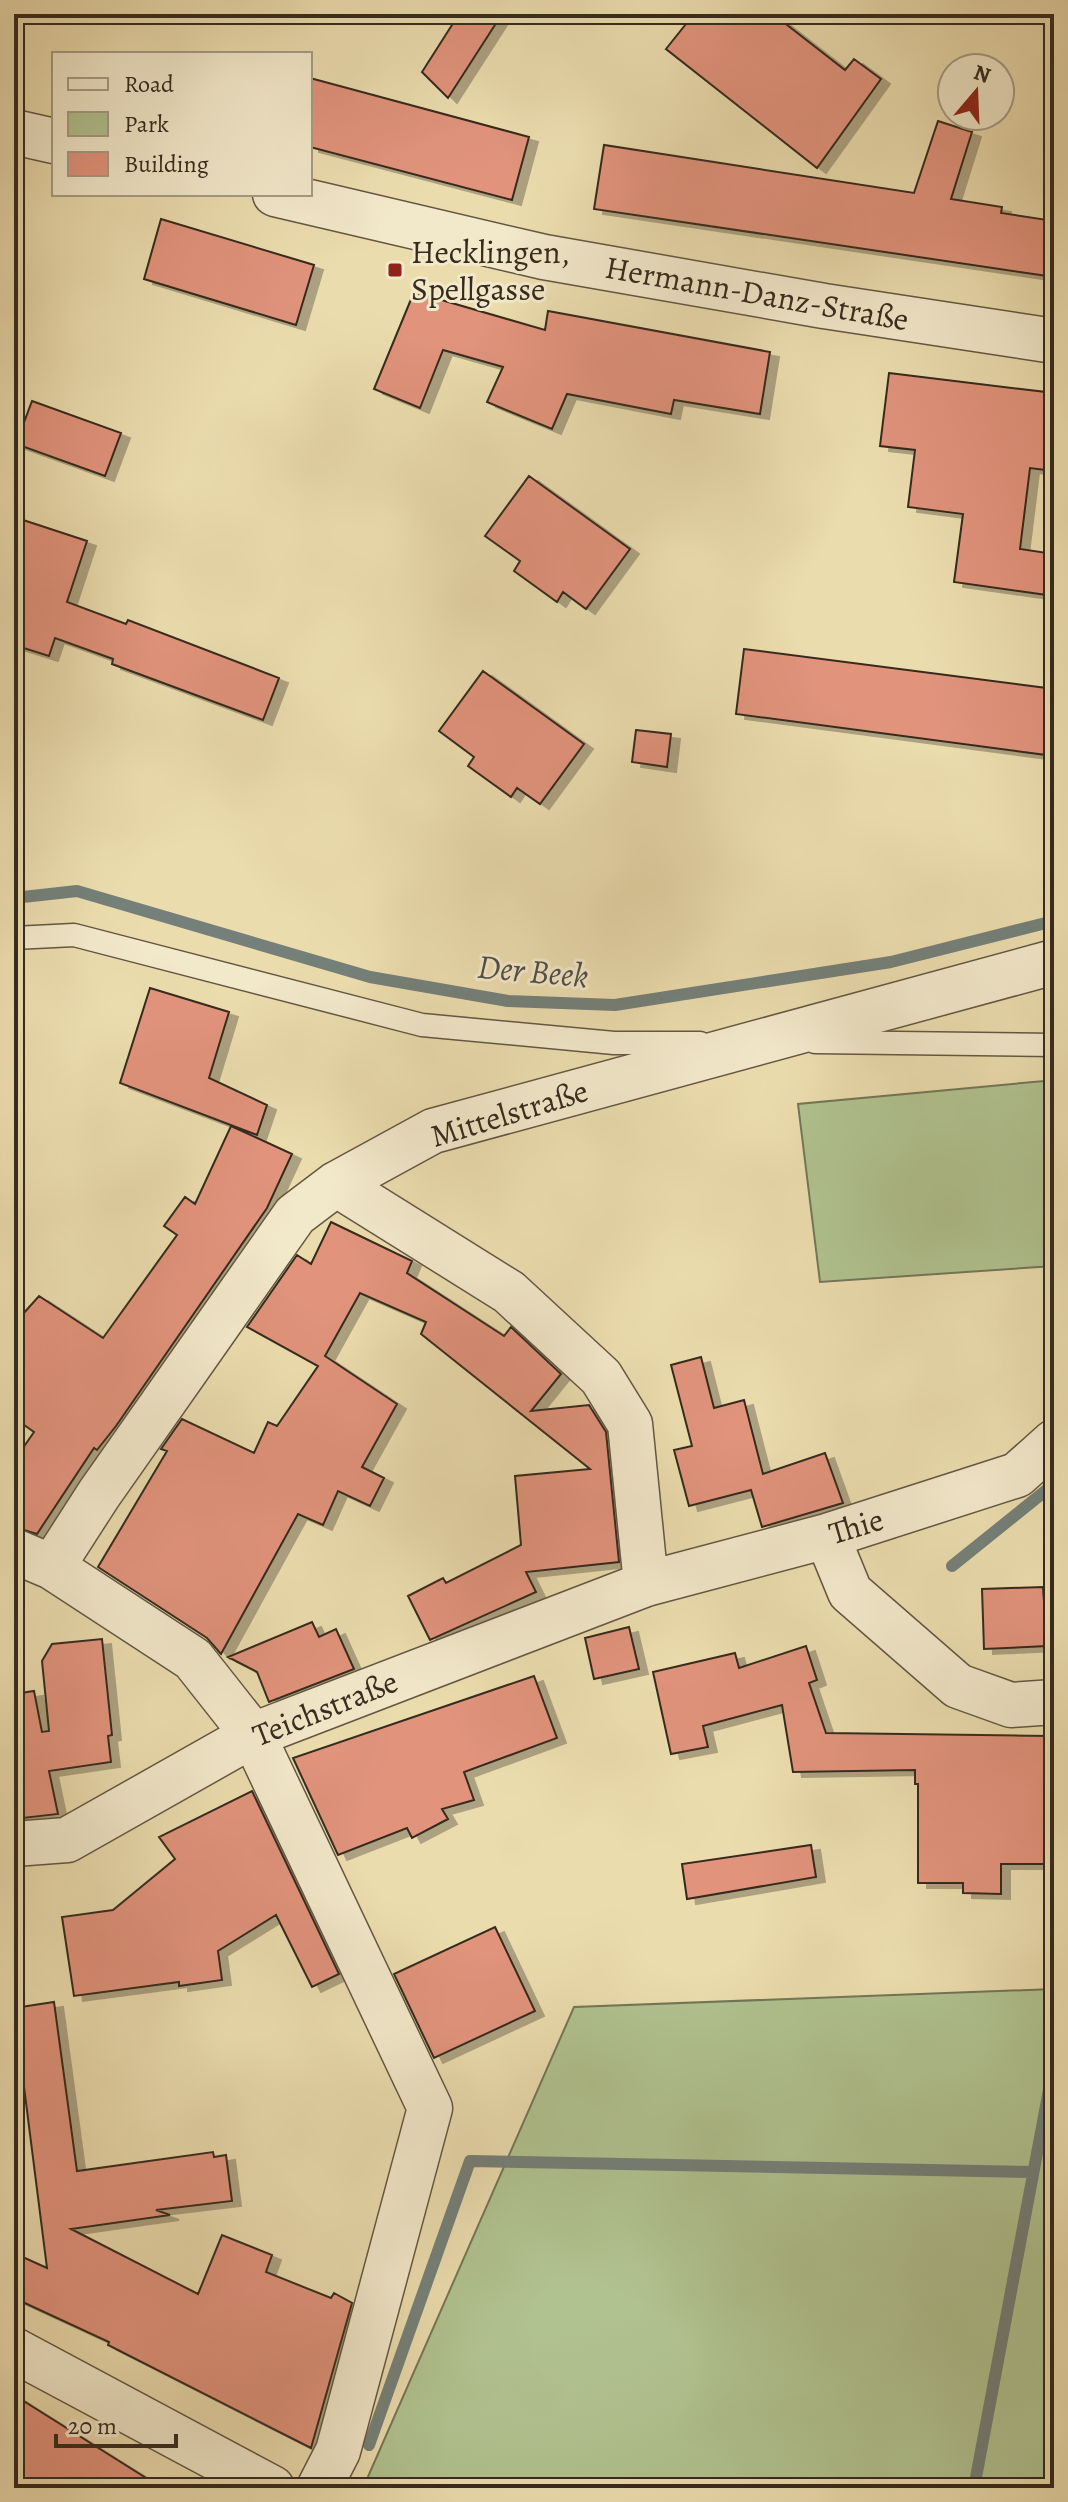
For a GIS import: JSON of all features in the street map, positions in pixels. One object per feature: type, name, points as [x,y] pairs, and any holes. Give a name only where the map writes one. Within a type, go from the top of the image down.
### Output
[{"type":"street","points":[[14,132],[52,141]]},
{"type":"street","name":"Hermann-Danz-Straße","points":[[284,196],[544,257],[824,306],[1054,341]]},
{"type":"street","name":"Mittelstraße","points":[[33,1559],[99,1494],[295,1215],[336,1184],[433,1131],[1054,962]]},
{"type":"street","points":[[336,1184],[509,1292],[601,1377],[630,1424],[646,1584]]},
{"type":"street","name":"Thie","points":[[646,1584],[827,1536],[1017,1475],[1054,1442]]},
{"type":"street","points":[[827,1536],[850,1592],[958,1686],[1011,1705],[1054,1702]]},
{"type":"street","points":[[33,1559],[193,1659],[253,1735],[430,2108],[338,2451],[319,2488]]},
{"type":"street","name":"Teichstraße","points":[[14,1844],[67,1840],[253,1735],[646,1584]]},
{"type":"street","points":[[14,2350],[272,2488]]},
{"type":"lane","points":[[14,938],[74,935],[422,1025],[614,1043],[1054,1045]]},
{"type":"green space","points":[[1044,1081],[1054,1183],[1054,1266],[820,1282],[798,1104]]},
{"type":"green space","points":[[1054,1989],[1054,2488],[363,2488],[574,2007]]},
{"type":"building","points":[[459,14],[502,14],[448,98],[422,72]]},
{"type":"building","points":[[694,14],[773,14],[845,70],[854,59],[881,79],[817,168],[666,49]]},
{"type":"building","points":[[312,79],[529,137],[512,200],[312,148]]},
{"type":"building","points":[[936,127],[936,132],[972,132],[951,199],[1002,207],[1001,213],[1054,221],[1054,277],[594,209],[604,145],[914,193]]},
{"type":"building","points":[[161,219],[314,265],[296,325],[144,279]]},
{"type":"building","points":[[414,292],[545,330],[548,311],[770,352],[760,414],[674,400],[671,414],[567,394],[552,429],[487,402],[503,367],[443,350],[420,408],[374,389]]},
{"type":"building","points":[[889,373],[1054,393],[1054,471],[1030,468],[1020,549],[1054,554],[1054,596],[954,582],[963,514],[908,507],[915,450],[880,446]]},
{"type":"building","points":[[32,401],[121,433],[105,476],[16,444]]},
{"type":"building","points":[[529,476],[630,549],[586,609],[563,592],[557,602],[514,571],[520,561],[485,536]]},
{"type":"building","points":[[14,517],[87,541],[67,602],[126,624],[128,620],[279,678],[263,720],[112,664],[113,659],[55,638],[49,656],[14,645]]},
{"type":"building","points":[[744,649],[1054,689],[1054,756],[736,714]]},
{"type":"building","points":[[483,671],[584,744],[540,804],[517,788],[511,797],[468,766],[474,757],[439,731]]},
{"type":"building","points":[[636,730],[671,734],[667,767],[632,762]]},
{"type":"building","points":[[150,988],[229,1012],[209,1078],[267,1105],[257,1135],[120,1083]]},
{"type":"building","points":[[231,1126],[292,1154],[267,1208],[116,1426],[97,1450],[94,1448],[37,1534],[14,1527],[14,1461],[34,1432],[14,1418],[14,1324],[39,1296],[103,1338],[177,1235],[164,1226],[185,1197],[195,1204]]},
{"type":"building","points":[[331,1222],[412,1261],[407,1273],[504,1336],[511,1327],[561,1374],[531,1411],[589,1405],[606,1432],[619,1562],[526,1572],[536,1592],[430,1640],[408,1596],[443,1578],[446,1583],[521,1545],[515,1476],[590,1469],[421,1334],[426,1322],[360,1293],[325,1356],[397,1404],[362,1467],[384,1478],[370,1506],[338,1491],[323,1525],[298,1514],[221,1654],[207,1638],[98,1567],[167,1451],[161,1449],[182,1419],[254,1453],[268,1422],[277,1426],[318,1366],[247,1327],[297,1255],[311,1264]]},
{"type":"building","points":[[701,1357],[714,1408],[744,1400],[763,1474],[825,1453],[843,1503],[762,1527],[751,1490],[689,1506],[674,1450],[692,1446],[671,1365]]},
{"type":"building","points":[[1043,1587],[1047,1646],[984,1649],[982,1589]]},
{"type":"building","points":[[312,1622],[319,1637],[336,1629],[354,1669],[269,1702],[257,1672],[228,1657]]},
{"type":"building","points":[[629,1627],[639,1669],[594,1679],[585,1638]]},
{"type":"building","points":[[102,1639],[112,1735],[108,1736],[111,1762],[49,1771],[58,1814],[14,1819],[14,1764],[18,1764],[14,1694],[34,1691],[42,1732],[49,1731],[42,1661],[52,1644]]},
{"type":"building","points":[[806,1646],[817,1680],[809,1683],[826,1733],[1052,1736],[1054,1864],[1001,1864],[1001,1894],[963,1893],[963,1883],[918,1883],[918,1784],[915,1784],[915,1770],[793,1772],[782,1705],[703,1726],[708,1747],[671,1754],[653,1672],[735,1653],[739,1668]]},
{"type":"building","points":[[534,1676],[557,1738],[464,1772],[474,1800],[442,1809],[448,1819],[412,1838],[407,1828],[338,1855],[293,1758]]},
{"type":"building","points":[[252,1791],[339,1974],[312,1987],[276,1915],[218,1951],[222,1980],[179,1986],[179,1982],[74,1996],[62,1917],[113,1910],[175,1859],[159,1837]]},
{"type":"building","points":[[811,1845],[816,1877],[687,1899],[682,1864]]},
{"type":"building","points":[[495,1927],[535,2011],[434,2058],[394,1974]]},
{"type":"building","points":[[54,2002],[77,2171],[213,2152],[214,2157],[226,2155],[232,2201],[156,2210],[170,2215],[71,2229],[198,2294],[222,2235],[272,2255],[266,2272],[331,2298],[334,2293],[352,2303],[311,2448],[108,2345],[109,2342],[14,2298],[14,2253],[47,2268],[14,2008]]},
{"type":"building","points":[[14,2395],[162,2488],[14,2488]]},
{"type":"waterway","name":"Der Beek","points":[[14,898],[77,891],[370,977],[508,1001],[615,1005],[891,962],[1054,921]]},
{"type":"waterway","points":[[952,1566],[1054,1484]]},
{"type":"waterway","points":[[974,2488],[1054,2063]]},
{"type":"waterway","points":[[369,2445],[470,2161],[1033,2172]]},
{"type":"place","name":"Hecklingen, Spellgasse","points":[[395,270]]}]
